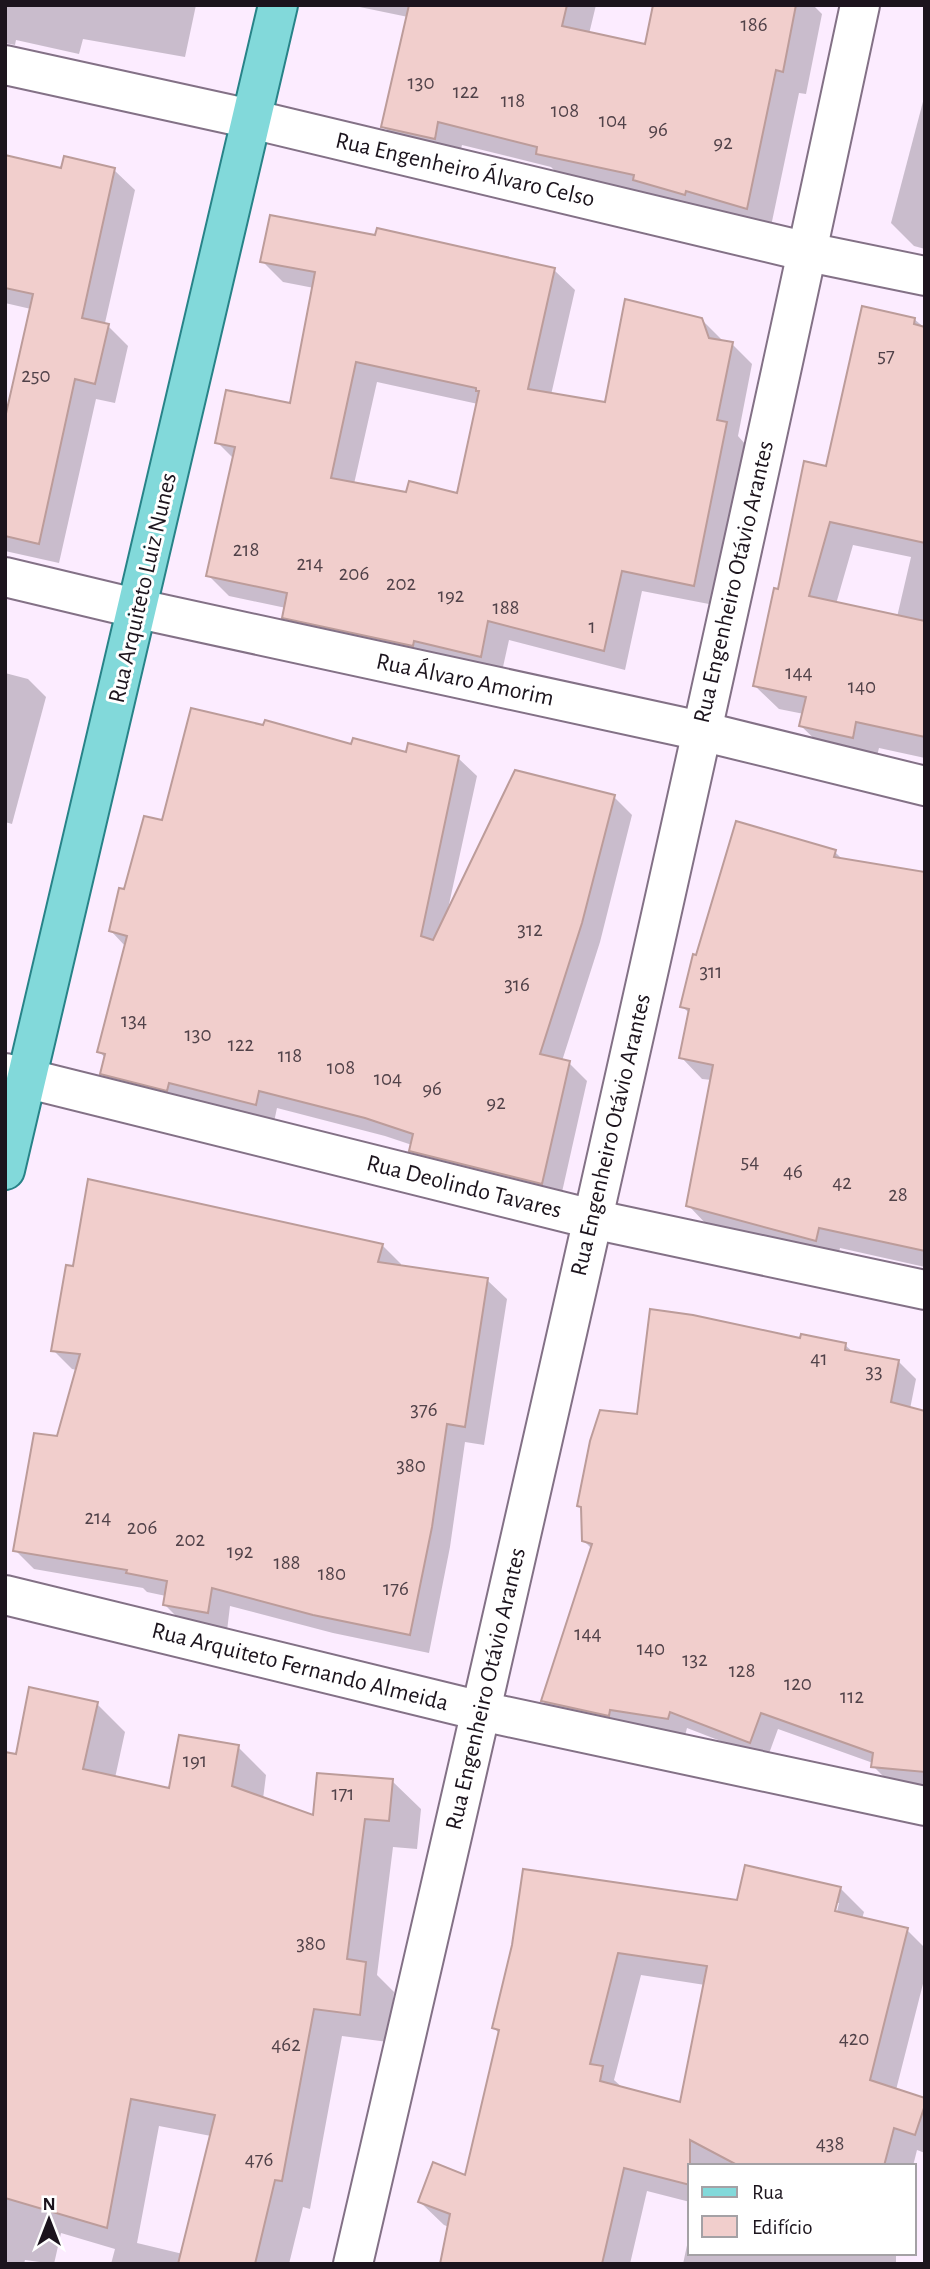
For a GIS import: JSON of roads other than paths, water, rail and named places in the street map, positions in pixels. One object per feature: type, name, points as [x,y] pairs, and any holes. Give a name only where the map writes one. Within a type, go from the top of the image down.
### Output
[{"type":"main road","name":"Rua Arquiteto Luiz Nunes","points":[[5,1170],[16,1075],[139,609],[278,5]]},
{"type":"street","name":"Rua Engenheiro Otávio Arantes","points":[[353,2264],[592,1219],[808,252],[860,5]]},
{"type":"street","name":"Rua Engenheiro Álvaro Celso","points":[[5,65],[251,119],[808,252],[925,276]]},
{"type":"street","name":"Rua Álvaro Amorim","points":[[5,577],[139,609],[701,731],[925,786]]},
{"type":"street","name":"Rua Deolindo Tavares","points":[[16,1075],[592,1219],[925,1290]]},
{"type":"street","name":"Rua Arquiteto Fernando Almeida","points":[[5,1595],[481,1711],[925,1806]]}]
